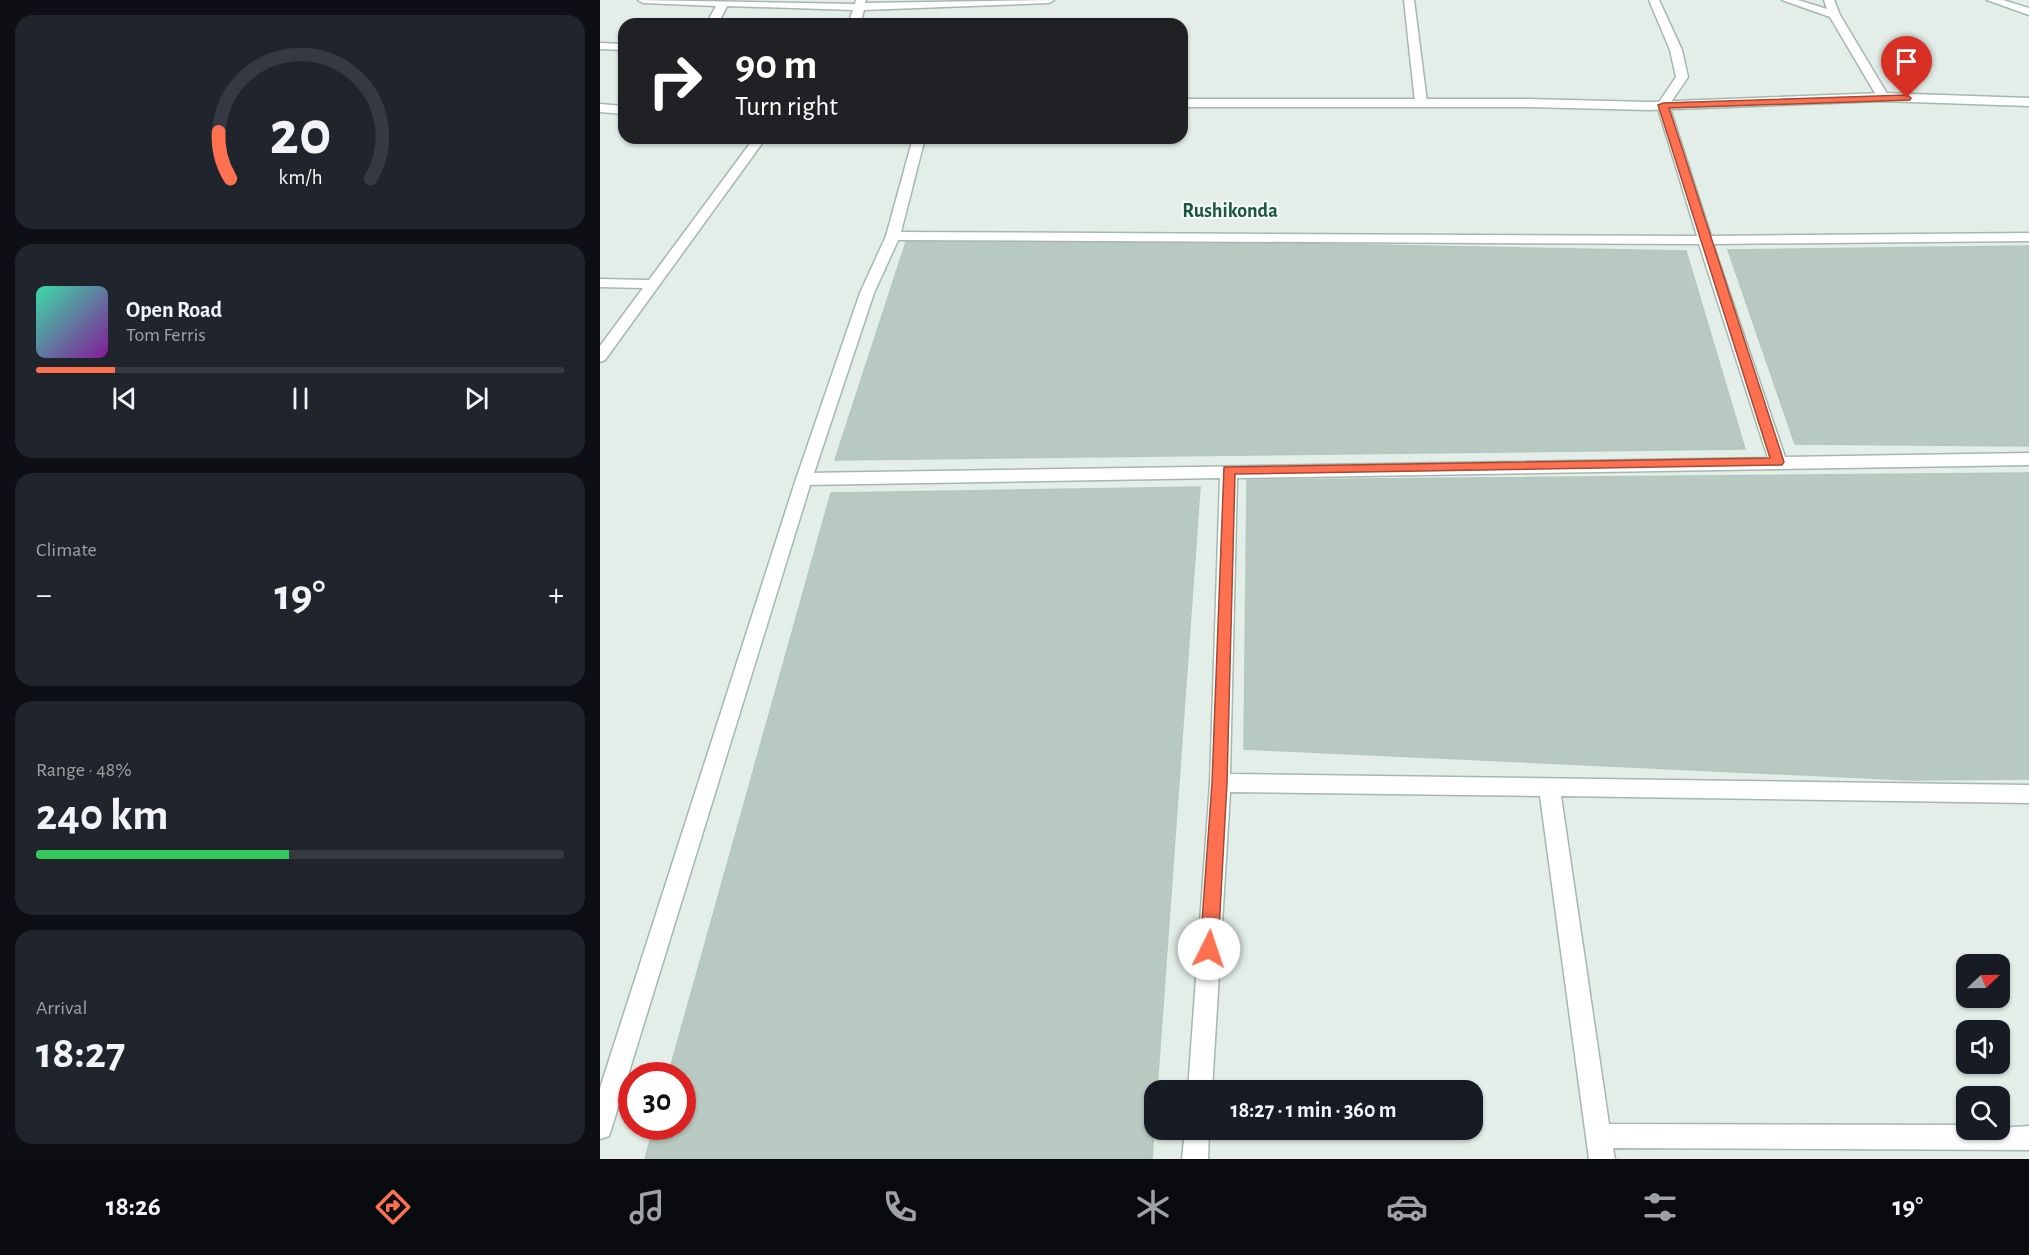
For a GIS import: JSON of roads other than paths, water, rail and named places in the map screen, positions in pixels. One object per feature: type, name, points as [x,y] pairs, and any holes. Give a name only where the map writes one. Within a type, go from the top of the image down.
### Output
[{"type":"street","points":[[643,0],[860,3],[1049,0]]},
{"type":"street","points":[[1409,0],[1421,102]]},
{"type":"street","points":[[1653,0],[1676,50],[1682,78],[1663,105]]},
{"type":"street","points":[[1787,0],[1834,15]]},
{"type":"street","points":[[1829,0],[1834,15],[1883,97]]},
{"type":"street","points":[[1992,0],[2029,12]]},
{"type":"street","points":[[715,18],[724,2]]},
{"type":"street","points":[[856,18],[860,3]]},
{"type":"street","points":[[600,46],[618,47]]},
{"type":"street","points":[[1188,103],[1421,102],[1663,105],[1883,97],[2029,102]]},
{"type":"street","points":[[1663,105],[1778,462]]},
{"type":"street","points":[[600,108],[618,110]]},
{"type":"street","points":[[600,357],[756,144]]},
{"type":"street","points":[[600,1126],[804,479],[867,293],[893,236],[917,144]]},
{"type":"street","points":[[893,236],[1705,240],[2029,237]]},
{"type":"street","points":[[600,283],[653,284]]},
{"type":"street","points":[[804,479],[1229,470],[2029,459]]},
{"type":"street","points":[[1201,1080],[1220,783],[1229,470]]},
{"type":"street","points":[[1220,783],[2029,794]]},
{"type":"street","points":[[1549,787],[1600,1148],[2029,1138]]},
{"type":"street","points":[[1196,1159],[1197,1140]]},
{"type":"district","name":"Rushikonda","points":[[1230,211]]}]
